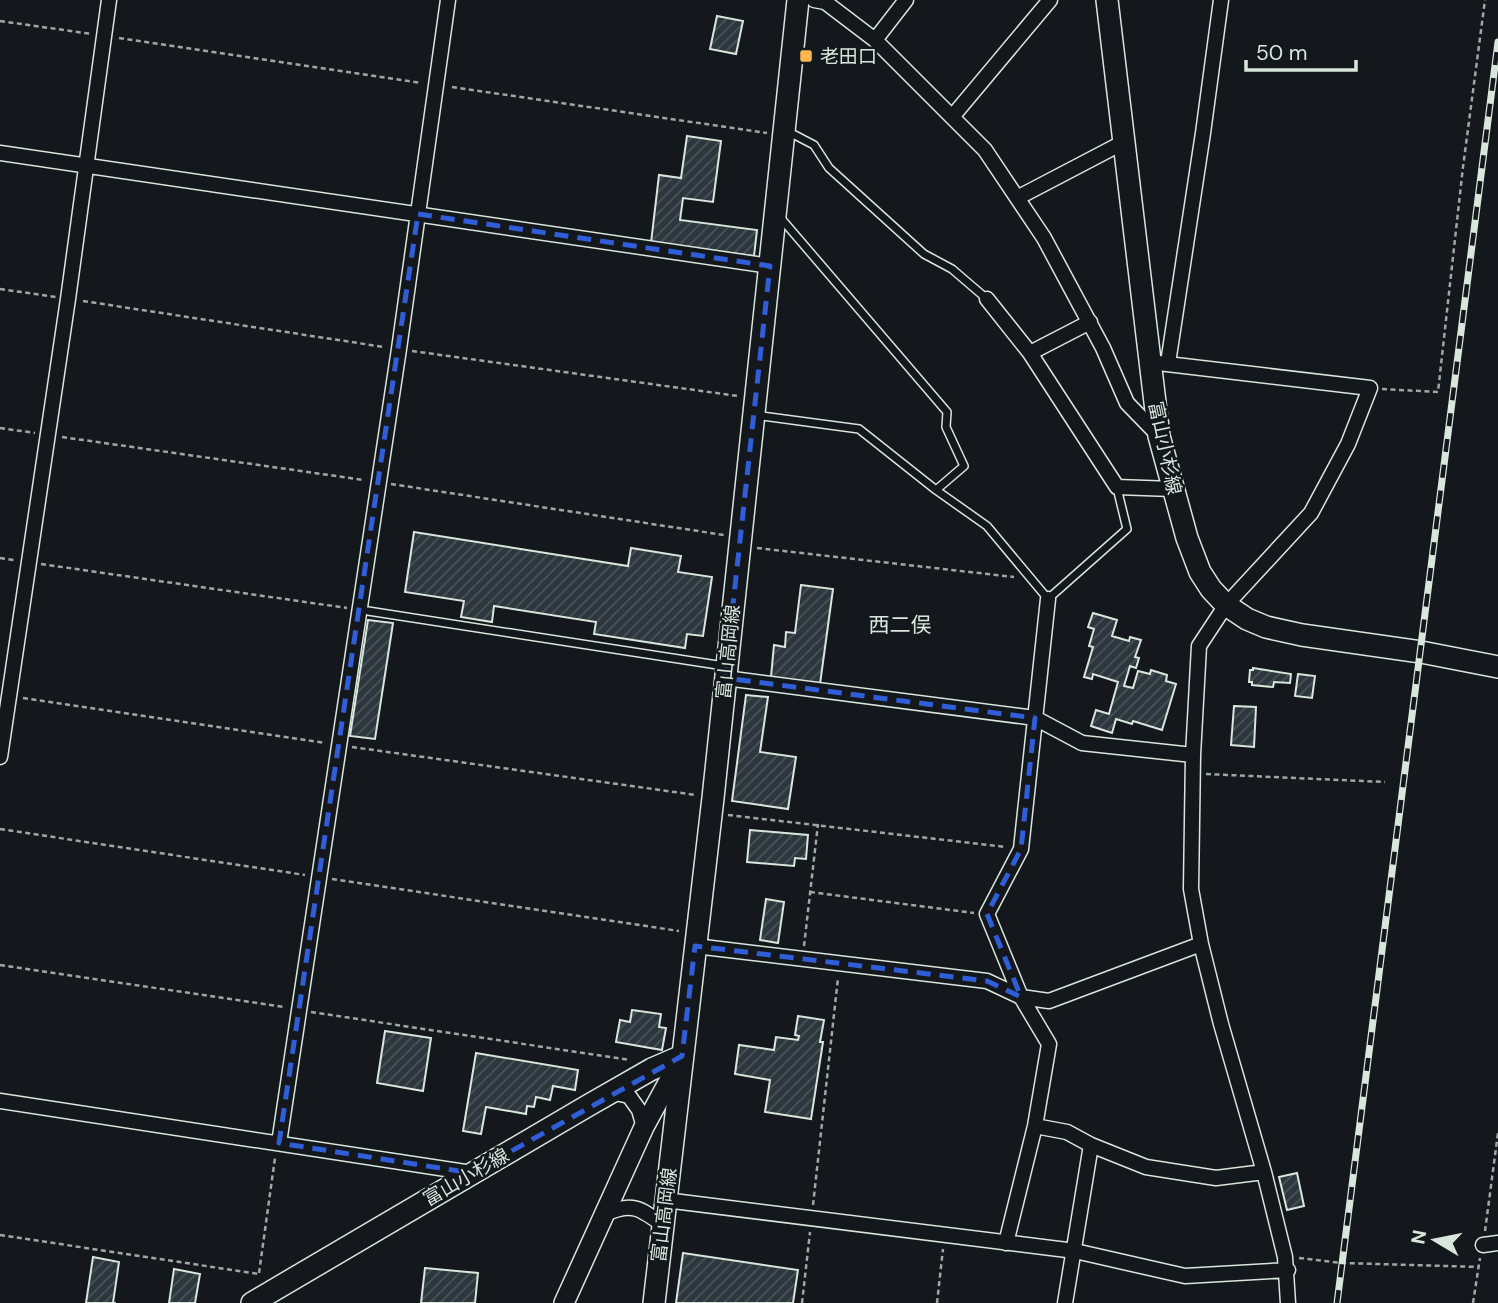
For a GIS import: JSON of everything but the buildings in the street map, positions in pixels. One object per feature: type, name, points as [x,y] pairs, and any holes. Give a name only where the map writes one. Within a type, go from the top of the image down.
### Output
[{"type":"main road","name":"富山高岡線","points":[[653,1303],[712,806],[798,0]]},
{"type":"main road","name":"富山小杉線","points":[[1107,0],[1124,142],[1159,363],[1159,436],[1172,489],[1200,572],[1226,605],[1247,619],[1266,627],[1498,667]]},
{"type":"main road","name":"富山小杉線","points":[[257,1300],[611,1092],[682,1056]]},
{"type":"street","points":[[0,757],[4,695],[29,562],[109,0]]},
{"type":"street","points":[[278,1142],[339,745],[364,610],[448,0]]},
{"type":"street","points":[[814,0],[825,2],[875,40],[985,150],[1044,238],[1090,322],[1128,403],[1159,436]]},
{"type":"street","points":[[875,40],[906,0]]},
{"type":"street","points":[[952,117],[1050,0]]},
{"type":"street","points":[[1221,0],[1203,133],[1159,363],[1370,388],[1343,455],[1311,513],[1226,605],[1199,646],[1192,773],[1191,889],[1201,944],[1221,1024],[1287,1263],[1288,1303]]},
{"type":"street","points":[[1017,198],[1124,142]]},
{"type":"street","points":[[0,153],[770,267]]},
{"type":"street","points":[[986,299],[1030,353],[1117,487],[1172,489]]},
{"type":"street","points":[[1030,353],[1090,322]]},
{"type":"street","points":[[1006,1243],[1035,1126],[1049,1044],[1021,997],[987,914],[1021,849],[1048,599]]},
{"type":"street","points":[[725,672],[1035,719],[1082,743],[1193,755]]},
{"type":"street","points":[[695,939],[802,960],[987,981],[1021,997],[1049,1001],[1201,944]]},
{"type":"street","points":[[564,1303],[644,1127],[682,1056]]},
{"type":"street","points":[[611,1092],[629,1096],[639,1110],[644,1127]]},
{"type":"street","points":[[0,1101],[472,1173]]},
{"type":"street","points":[[1035,1126],[1067,1132],[1091,1145],[1146,1167],[1216,1178],[1264,1172]]},
{"type":"street","points":[[1065,1303],[1091,1145]]},
{"type":"street","points":[[666,1200],[1074,1251],[1185,1276],[1287,1263]]},
{"type":"street","points":[[605,1214],[621,1207],[641,1209],[663,1225]]},
{"type":"street","points":[[1483,1245],[1498,1243]]},
{"type":"lane","points":[[784,133],[814,145],[829,168],[924,254],[952,269],[986,299]]},
{"type":"lane","points":[[776,213],[947,412],[946,427],[964,466],[936,490]]},
{"type":"lane","points":[[755,407],[859,429],[936,490],[988,526],[1048,599],[1128,529],[1117,487]]},
{"type":"lane","points":[[364,610],[725,672]]},
{"type":"path","points":[[1370,388],[1438,392],[1485,0]]},
{"type":"path","points":[[0,21],[784,133]]},
{"type":"path","points":[[0,289],[399,349],[755,407]]},
{"type":"path","points":[[739,546],[1031,579]]},
{"type":"path","points":[[0,558],[364,610]]},
{"type":"path","points":[[4,695],[339,745],[818,824],[1021,849]]},
{"type":"path","points":[[1192,773],[1385,782]]},
{"type":"path","points":[[802,960],[818,824]]},
{"type":"path","points":[[0,829],[319,877],[695,939]]},
{"type":"path","points":[[810,892],[987,914]]},
{"type":"path","points":[[0,965],[635,1061],[652,1069]]},
{"type":"path","points":[[802,1303],[839,965]]},
{"type":"path","points":[[1473,1303],[1498,1133]]},
{"type":"path","points":[[257,1300],[278,1142]]},
{"type":"path","points":[[0,1235],[259,1274]]},
{"type":"path","points":[[937,1303],[945,1235]]},
{"type":"path","points":[[1287,1263],[1478,1267]]},
{"type":"highlighted area","points":[[418,214],[770,266],[725,678],[1035,718],[1021,849],[987,914],[1021,997],[987,981],[695,946],[682,1056],[472,1173],[279,1143]]},
{"type":"railway","points":[[1337,1303],[1498,42]]},
{"type":"place","name":"老田口","points":[[806,56]]},
{"type":"district","name":"西二俣","points":[[900,625]]}]
